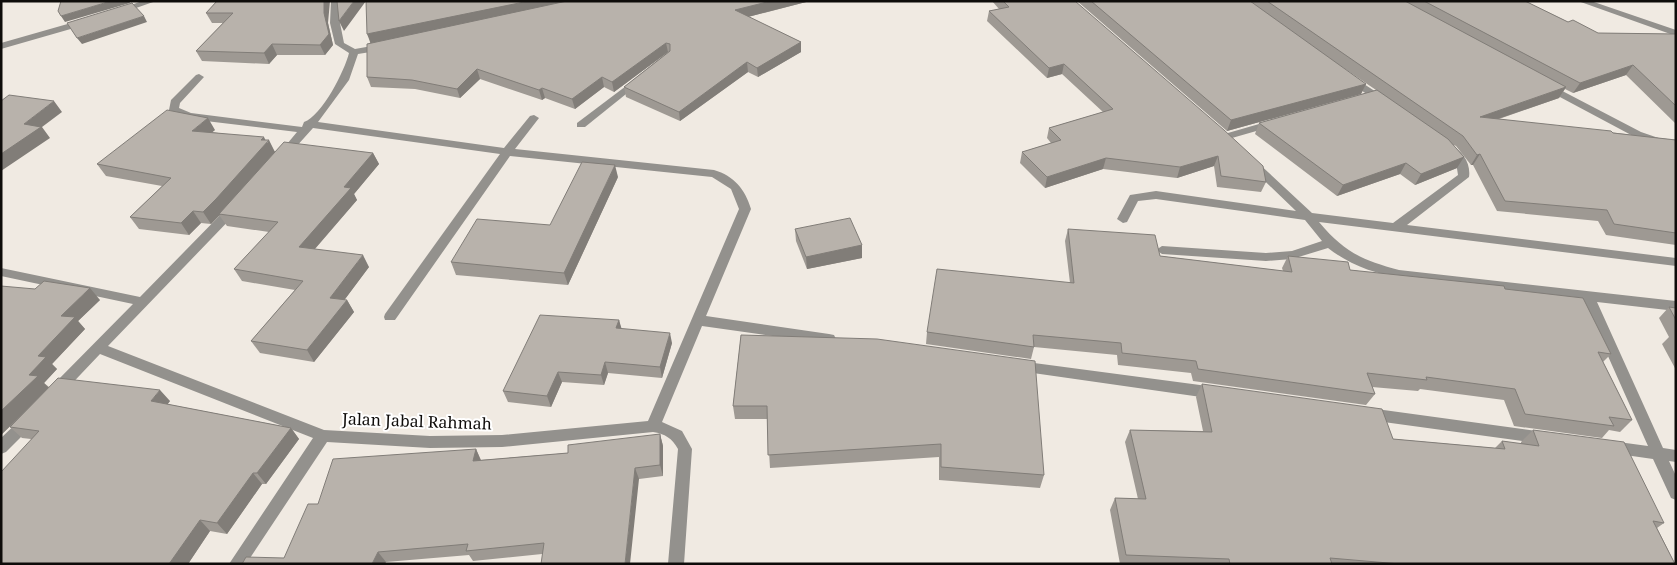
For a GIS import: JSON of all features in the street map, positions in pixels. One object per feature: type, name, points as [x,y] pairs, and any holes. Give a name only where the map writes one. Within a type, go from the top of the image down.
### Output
[{"type":"street","points":[[109,14],[152,1]]},
{"type":"street","points":[[335,1],[335,23],[340,44],[354,52],[392,45]]},
{"type":"street","points":[[1582,1],[1676,33]]},
{"type":"street","points":[[1,46],[91,20]]},
{"type":"street","points":[[271,168],[337,91],[352,67],[354,52]]},
{"type":"street","points":[[1343,73],[1390,106]]},
{"type":"street","points":[[581,125],[646,74]]},
{"type":"street","points":[[199,76],[175,102],[174,110],[189,116],[305,127],[507,152],[714,174],[727,179],[736,186],[742,196],[745,209],[653,426]]},
{"type":"street","points":[[1534,79],[1637,134],[1676,148]]},
{"type":"street","points":[[1356,100],[1375,95]]},
{"type":"street","points":[[390,317],[507,152],[534,118]]},
{"type":"street","points":[[1281,121],[1221,134],[1307,215],[1330,243],[1358,262],[1399,274],[1676,306]]},
{"type":"street","points":[[1396,227],[1463,176],[1465,169],[1463,163],[1443,144]]},
{"type":"street","points":[[1122,219],[1134,198],[1156,194],[1256,210],[1676,262]]},
{"type":"street","points":[[50,398],[238,204]]},
{"type":"street","points":[[1162,250],[1266,257],[1292,255],[1330,243]]},
{"type":"street","points":[[1,272],[144,302]]},
{"type":"street","points":[[1588,296],[1657,454],[1676,492]]},
{"type":"street","points":[[697,320],[843,341]]},
{"type":"street","name":"Jalan Jabal Rahmah","points":[[98,348],[323,436],[430,442],[502,441],[653,426],[666,428],[676,433],[684,449],[676,564]]},
{"type":"street","points":[[1008,364],[1224,394]]},
{"type":"street","points":[[1,448],[36,412]]},
{"type":"street","points":[[1352,412],[1559,440]]},
{"type":"street","points":[[237,564],[323,436]]},
{"type":"street","points":[[1598,446],[1676,456]]},
{"type":"building","points":[[61,1],[111,1],[61,16],[58,11]]},
{"type":"building","points":[[217,1],[324,1],[324,13],[329,34],[320,45],[272,44],[264,53],[196,51],[233,13],[206,13]]},
{"type":"building","points":[[337,1],[354,1],[339,21]]},
{"type":"building","points":[[366,1],[529,1],[367,34]]},
{"type":"building","points":[[567,1],[771,1],[735,10],[801,42],[757,68],[747,62],[679,112],[624,87],[670,51],[670,44],[666,43],[612,82],[602,77],[572,99],[477,69],[457,89],[412,80],[367,77],[367,44]]},
{"type":"building","points":[[1003,1],[1075,1],[1263,166],[1266,182],[1221,176],[1218,156],[1180,167],[1106,158],[1047,177],[1022,152],[1061,140],[1049,128],[1113,109],[1064,64],[1049,68],[989,11],[1009,7]]},
{"type":"building","points":[[1091,1],[1250,1],[1366,84],[1231,120]]},
{"type":"building","points":[[1267,1],[1405,1],[1566,87],[1480,117],[1676,140],[1676,233],[1614,224],[1607,210],[1505,201],[1480,154],[1477,155],[1463,136]]},
{"type":"building","points":[[1424,1],[1525,1],[1568,22],[1573,20],[1598,33],[1676,34],[1676,106],[1633,65],[1580,83]]},
{"type":"building","points":[[132,3],[144,16],[77,38],[67,23]]},
{"type":"building","points":[[1377,90],[1448,139],[1464,157],[1421,174],[1406,163],[1343,185],[1259,123]]},
{"type":"building","points":[[9,95],[54,101],[24,124],[41,127],[1,154],[1,101]]},
{"type":"building","points":[[167,110],[208,118],[192,131],[264,137],[261,140],[269,140],[203,212],[193,211],[181,223],[130,217],[171,178],[97,164]]},
{"type":"building","points":[[284,142],[373,153],[344,187],[351,188],[299,247],[363,255],[330,298],[347,300],[307,350],[251,341],[303,281],[234,269],[278,222],[219,214]]},
{"type":"building","points":[[582,162],[615,165],[564,273],[451,262],[477,219],[550,225]]},
{"type":"building","points":[[850,218],[862,245],[806,257],[795,229]]},
{"type":"building","points":[[1068,229],[1155,235],[1160,256],[1292,272],[1288,256],[1348,262],[1350,270],[1504,286],[1505,289],[1583,298],[1611,354],[1598,352],[1632,420],[1609,417],[1614,426],[1525,414],[1515,389],[1426,377],[1427,380],[1367,373],[1375,394],[1198,369],[1196,361],[1122,353],[1121,343],[1033,335],[1034,347],[927,332],[937,269],[1074,283]]},
{"type":"building","points":[[44,281],[90,288],[61,316],[75,317],[38,356],[46,357],[29,375],[38,376],[1,411],[1,286],[35,289]]},
{"type":"building","points":[[1669,307],[1676,308],[1676,320]]},
{"type":"building","points":[[540,315],[619,320],[616,328],[670,333],[660,367],[605,362],[601,375],[558,372],[547,396],[503,391]]},
{"type":"building","points":[[741,335],[877,339],[1035,361],[1044,475],[941,467],[941,444],[768,455],[767,406],[733,406]]},
{"type":"building","points":[[58,378],[160,390],[151,401],[291,428],[257,473],[253,473],[217,523],[200,520],[169,564],[1,564],[1,472],[39,431],[10,427]]},
{"type":"building","points":[[1202,384],[1382,409],[1393,439],[1505,449],[1502,441],[1539,446],[1533,430],[1624,442],[1664,523],[1653,521],[1675,564],[1400,564],[1330,558],[1332,564],[1230,564],[1229,559],[1126,555],[1115,498],[1146,499],[1130,430],[1212,432]]},
{"type":"building","points":[[660,434],[660,465],[635,468],[625,564],[541,564],[544,543],[466,551],[468,544],[378,552],[372,564],[242,564],[246,557],[284,558],[308,504],[318,504],[333,459],[476,449],[473,461],[568,453],[568,445]]}]
